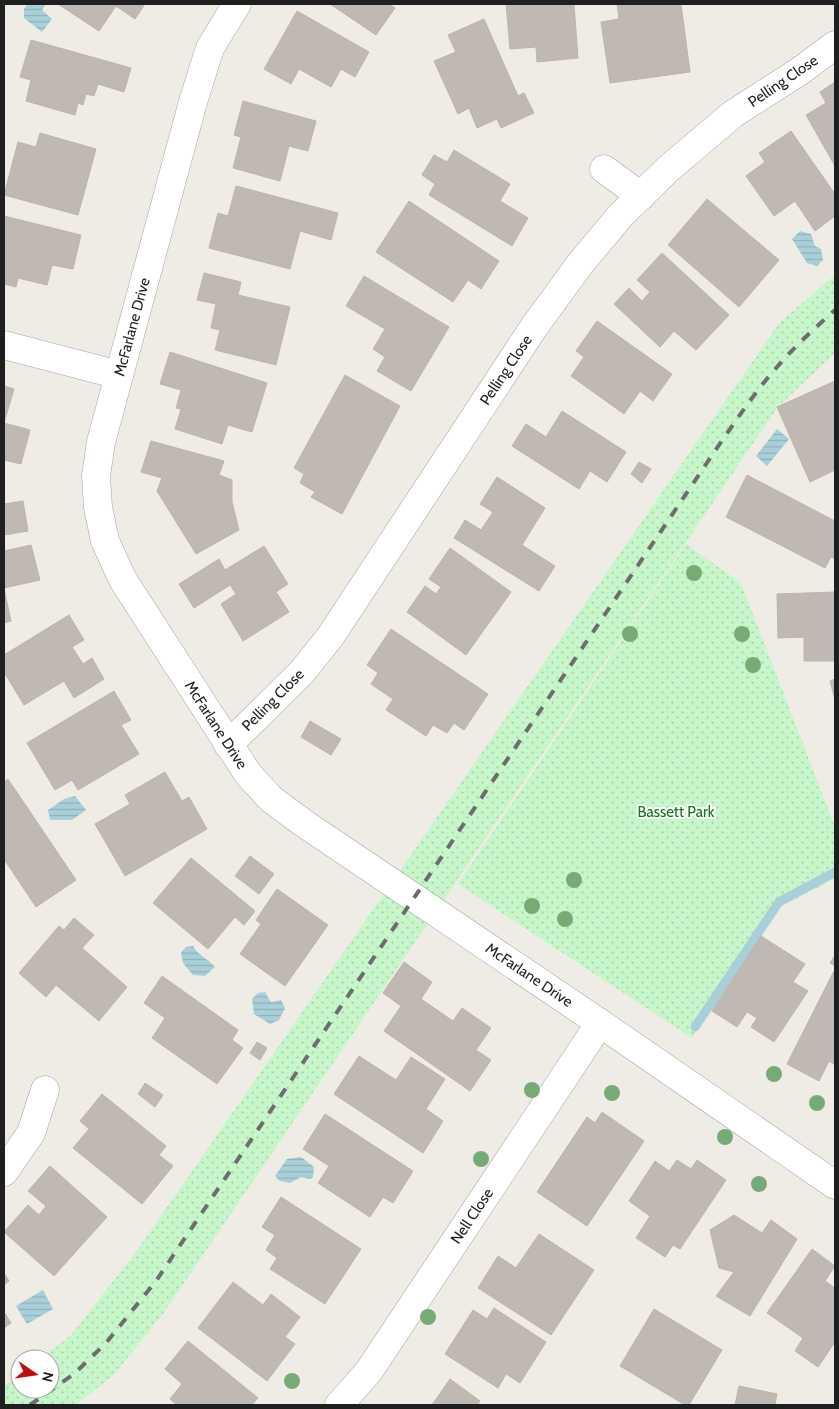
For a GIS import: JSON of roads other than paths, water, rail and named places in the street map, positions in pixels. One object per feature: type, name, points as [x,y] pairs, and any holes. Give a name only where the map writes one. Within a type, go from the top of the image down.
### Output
[{"type":"street","name":"McFarlane Drive","points":[[237,4],[210,48],[193,102],[101,442],[96,476],[98,507],[105,541],[123,580],[228,745],[248,774],[271,799],[835,1185]]},
{"type":"street","name":"Pelling Close","points":[[228,745],[302,672],[330,637],[534,327],[580,264],[621,215],[668,169],[733,114],[800,71],[835,45]]},
{"type":"street","points":[[604,169],[641,196]]},
{"type":"street","points":[[4,345],[119,375]]},
{"type":"street","name":"Nell Close","points":[[339,1405],[369,1371],[600,1023]]},
{"type":"street","points":[[4,1172],[31,1133],[45,1090]]},
{"type":"water","points":[[27,4],[46,4],[42,10],[52,19],[42,32],[24,18],[24,9]]},
{"type":"water","points":[[800,231],[811,234],[815,246],[821,249],[823,260],[817,266],[807,263],[792,239]]},
{"type":"water","points":[[777,429],[789,439],[767,466],[756,456]]},
{"type":"water","points":[[75,796],[86,810],[72,820],[50,820],[48,810],[64,799]]},
{"type":"water","points":[[193,946],[215,967],[205,976],[193,975],[183,963],[181,952],[186,947]]},
{"type":"water","points":[[265,992],[271,1002],[281,1000],[285,1008],[279,1020],[270,1024],[254,1014],[252,999],[258,993]]},
{"type":"water","points":[[301,1157],[314,1167],[313,1177],[310,1179],[301,1177],[290,1183],[280,1181],[275,1176],[287,1159]]},
{"type":"water","points":[[43,1290],[53,1309],[27,1324],[16,1306]]},
{"type":"waterway","points":[[695,1027],[779,902],[835,872]]},
{"type":"railway","points":[[30,1405],[74,1374],[106,1343],[156,1281],[734,423],[784,359],[835,310]]},
{"type":"park label","name":"Bassett Park","points":[[676,812]]}]
